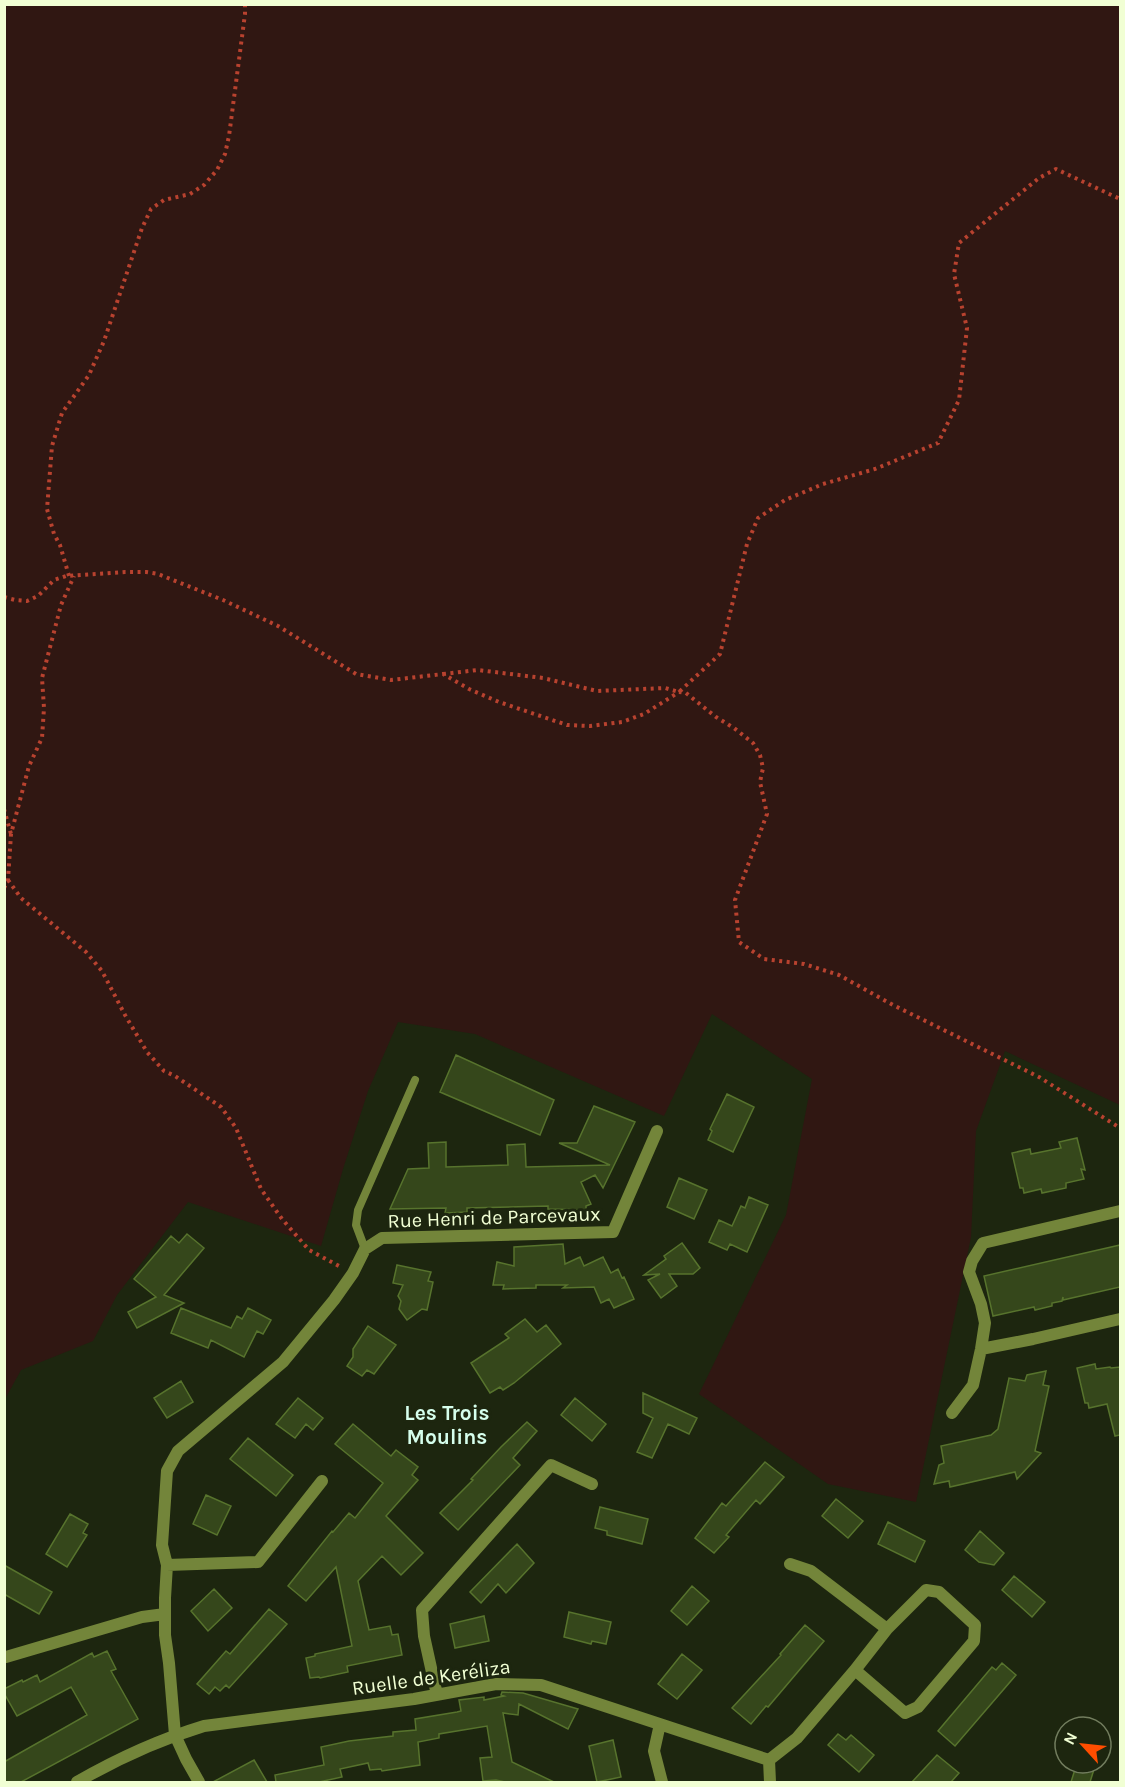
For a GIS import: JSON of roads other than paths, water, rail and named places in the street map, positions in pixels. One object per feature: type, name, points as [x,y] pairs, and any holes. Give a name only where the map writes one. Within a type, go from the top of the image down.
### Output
[{"type":"street","name":"Rue Henri de Parcevaux","points":[[175,1735],[165,1635],[167,1565],[162,1545],[167,1472],[178,1451],[283,1362],[334,1300],[353,1273],[364,1249],[382,1238],[614,1232],[657,1131]]},
{"type":"street","points":[[952,1413],[973,1385],[981,1348],[984,1323],[981,1304],[969,1272],[972,1261],[983,1243],[1120,1211]]},
{"type":"street","points":[[981,1348],[1033,1339],[1120,1319]]},
{"type":"street","points":[[438,1695],[424,1636],[422,1610],[551,1465],[592,1484]]},
{"type":"street","points":[[167,1565],[258,1562],[322,1481]]},
{"type":"street","points":[[790,1564],[811,1570],[887,1629]]},
{"type":"street","points":[[770,1782],[769,1760],[797,1738],[887,1629],[926,1590],[939,1592],[975,1625],[974,1641],[918,1707],[905,1713],[855,1670]]},
{"type":"street","points":[[5,1657],[142,1617],[165,1614]]},
{"type":"street","name":"Ruelle de Keréliza","points":[[77,1782],[175,1735],[204,1726],[438,1695],[496,1684],[541,1685],[769,1760]]},
{"type":"street","points":[[660,1724],[654,1751],[662,1782]]},
{"type":"street","points":[[175,1735],[199,1782]]},
{"type":"lane","points":[[364,1249],[356,1225],[358,1210],[415,1080]]},
{"type":"district","name":"Les Trois Moulins","points":[[447,1425]]}]
